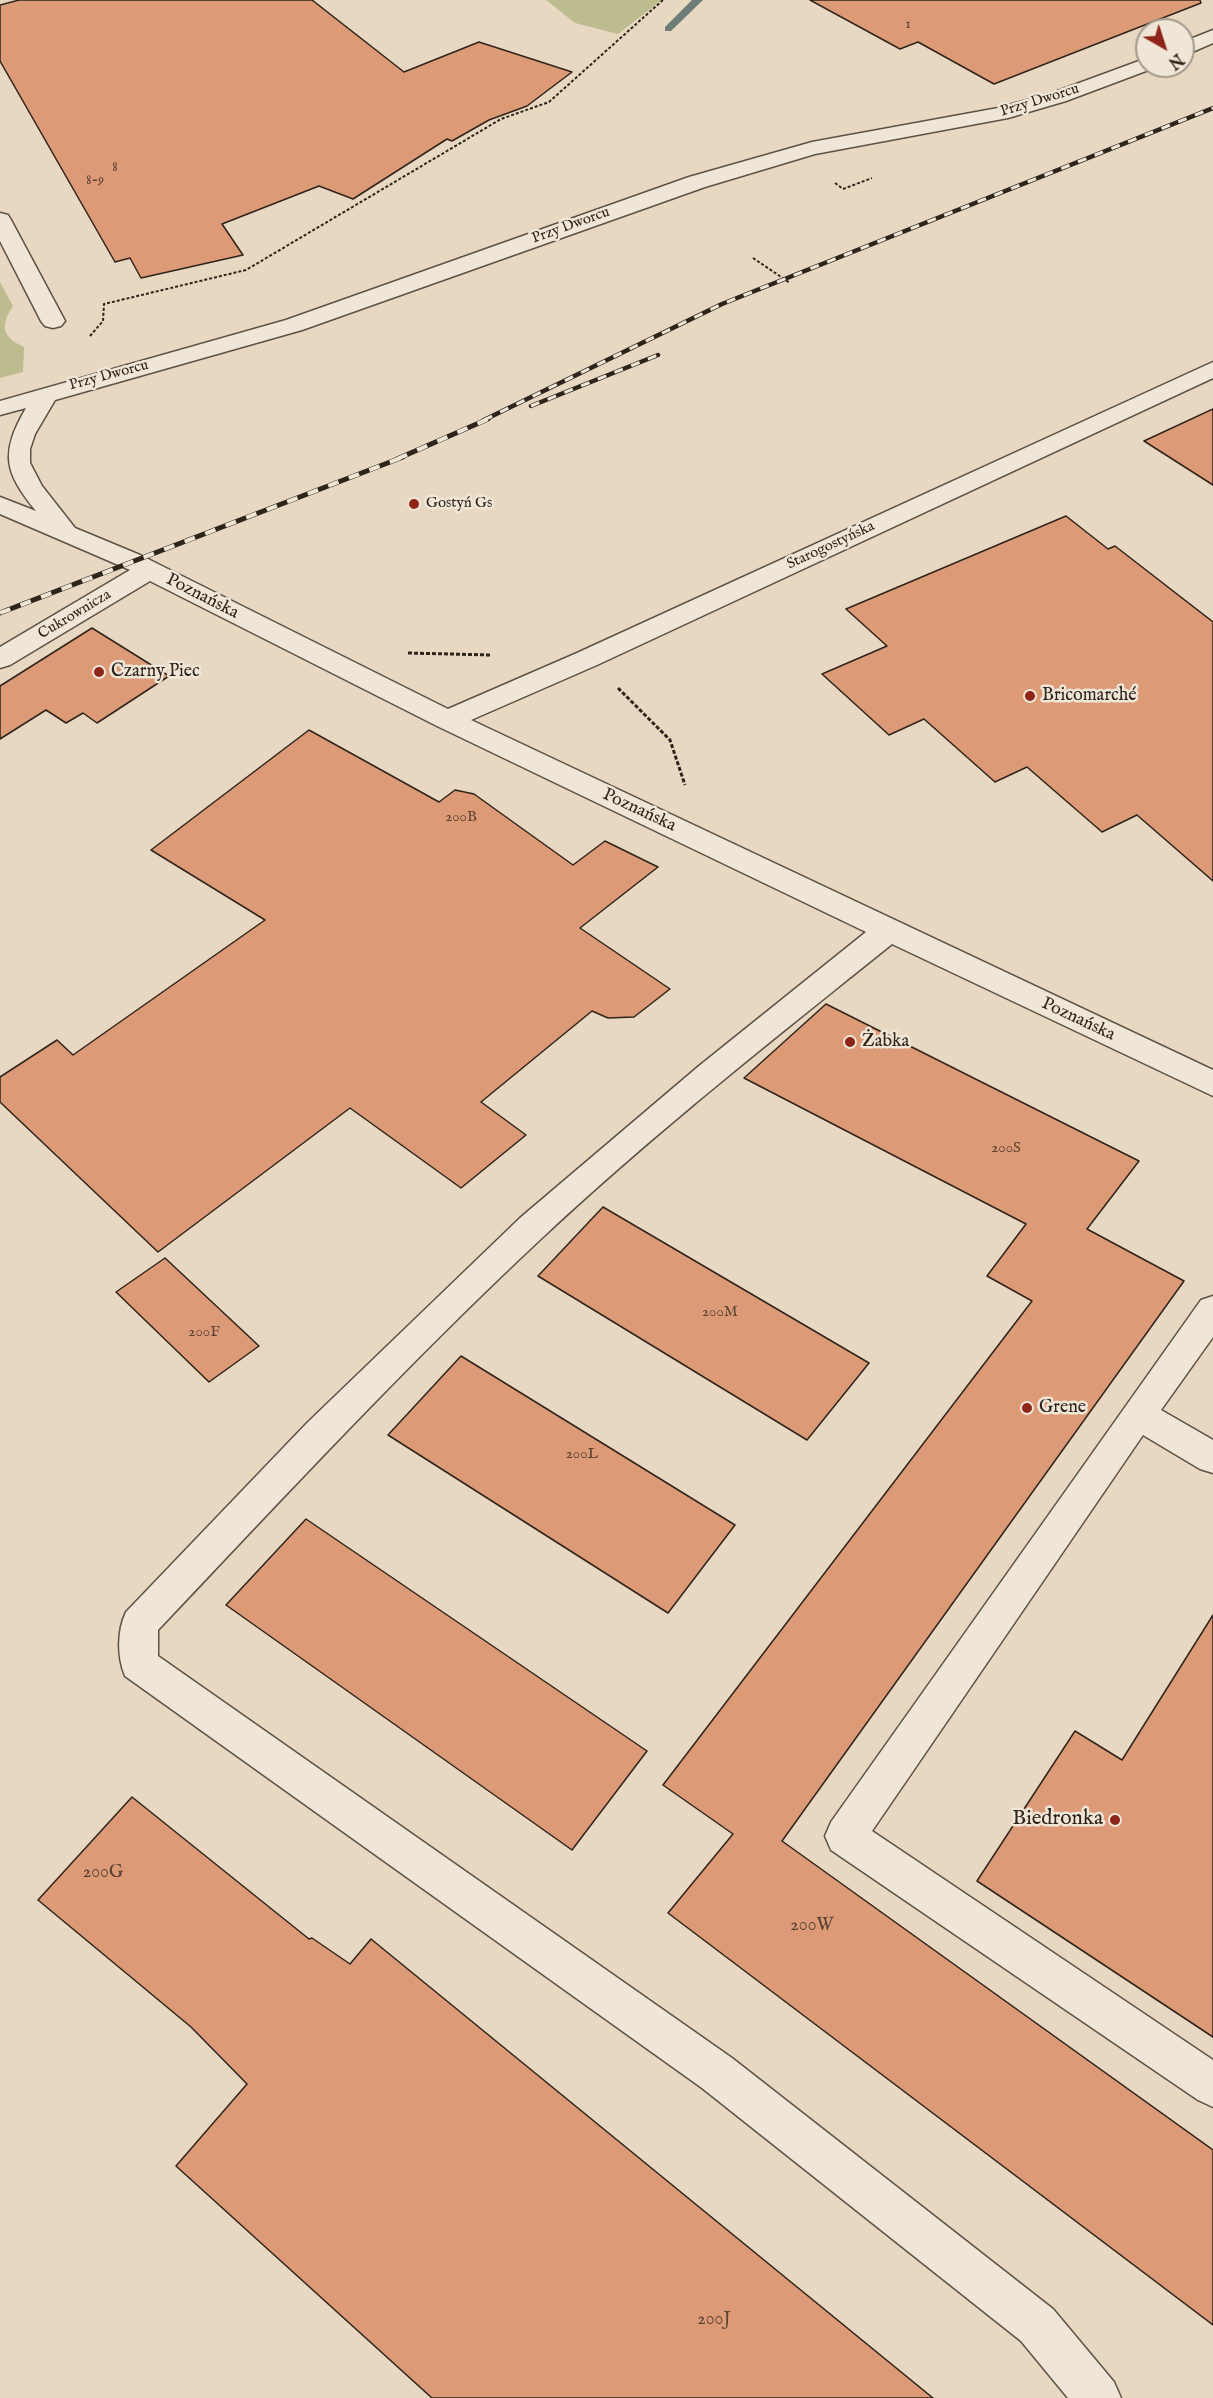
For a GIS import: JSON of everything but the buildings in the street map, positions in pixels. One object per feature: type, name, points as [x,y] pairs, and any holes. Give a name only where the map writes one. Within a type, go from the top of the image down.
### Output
[{"type":"street","points":[[1195,44],[1213,36]]},
{"type":"street","name":"Przy Dworcu","points":[[0,408],[294,325],[707,179],[812,148],[1001,114],[1059,98],[1135,69]]},
{"type":"street","points":[[0,220],[53,321]]},
{"type":"street","name":"Starogostyńska","points":[[447,720],[597,655],[1213,369]]},
{"type":"street","name":"Poznańska","points":[[48,393],[16,434],[12,448],[13,463],[19,477],[67,532]]},
{"type":"street","name":"Poznańska","points":[[0,505],[67,532],[149,570],[447,720],[1213,1084]]},
{"type":"street","name":"Cukrownicza","points":[[0,659],[149,570]]},
{"type":"street","points":[[889,930],[710,1074],[515,1244],[320,1434],[139,1624],[139,1664],[717,2073],[1037,2325],[1098,2398]]},
{"type":"street","points":[[1213,1310],[1138,1414],[845,1836],[1213,2085]]},
{"type":"street","points":[[1138,1414],[1213,1458]]},
{"type":"path","points":[[86,339],[104,321],[104,304],[246,270],[501,119],[549,102],[663,0]]},
{"type":"path","points":[[827,178],[843,189],[875,177]]},
{"type":"path","points":[[753,258],[790,283]]},
{"type":"path","points":[[400,652],[501,655]]},
{"type":"path","points":[[617,687],[670,740],[679,760],[684,785]]},
{"type":"shaded area","points":[[546,0],[662,0],[618,34],[575,23]]},
{"type":"shaded area","points":[[0,282],[13,306],[6,319],[5,330],[11,339],[24,347],[23,372],[0,378]]},
{"type":"waterway","points":[[668,29],[698,0]]},
{"type":"railway","points":[[484,420],[722,304],[1213,108]]},
{"type":"railway","points":[[531,406],[658,355]]},
{"type":"railway","points":[[397,459],[488,419]]},
{"type":"railway","points":[[0,613],[403,457]]},
{"type":"place","name":"Gostyń Gs","points":[[414,504]]},
{"type":"place","name":"Czarny Piec","points":[[99,672]]},
{"type":"place","name":"Bricomarché","points":[[1030,696]]},
{"type":"place","name":"Żabka","points":[[850,1042]]},
{"type":"place","name":"Grene","points":[[1027,1408]]},
{"type":"place","name":"Biedronka","points":[[1115,1820]]}]
